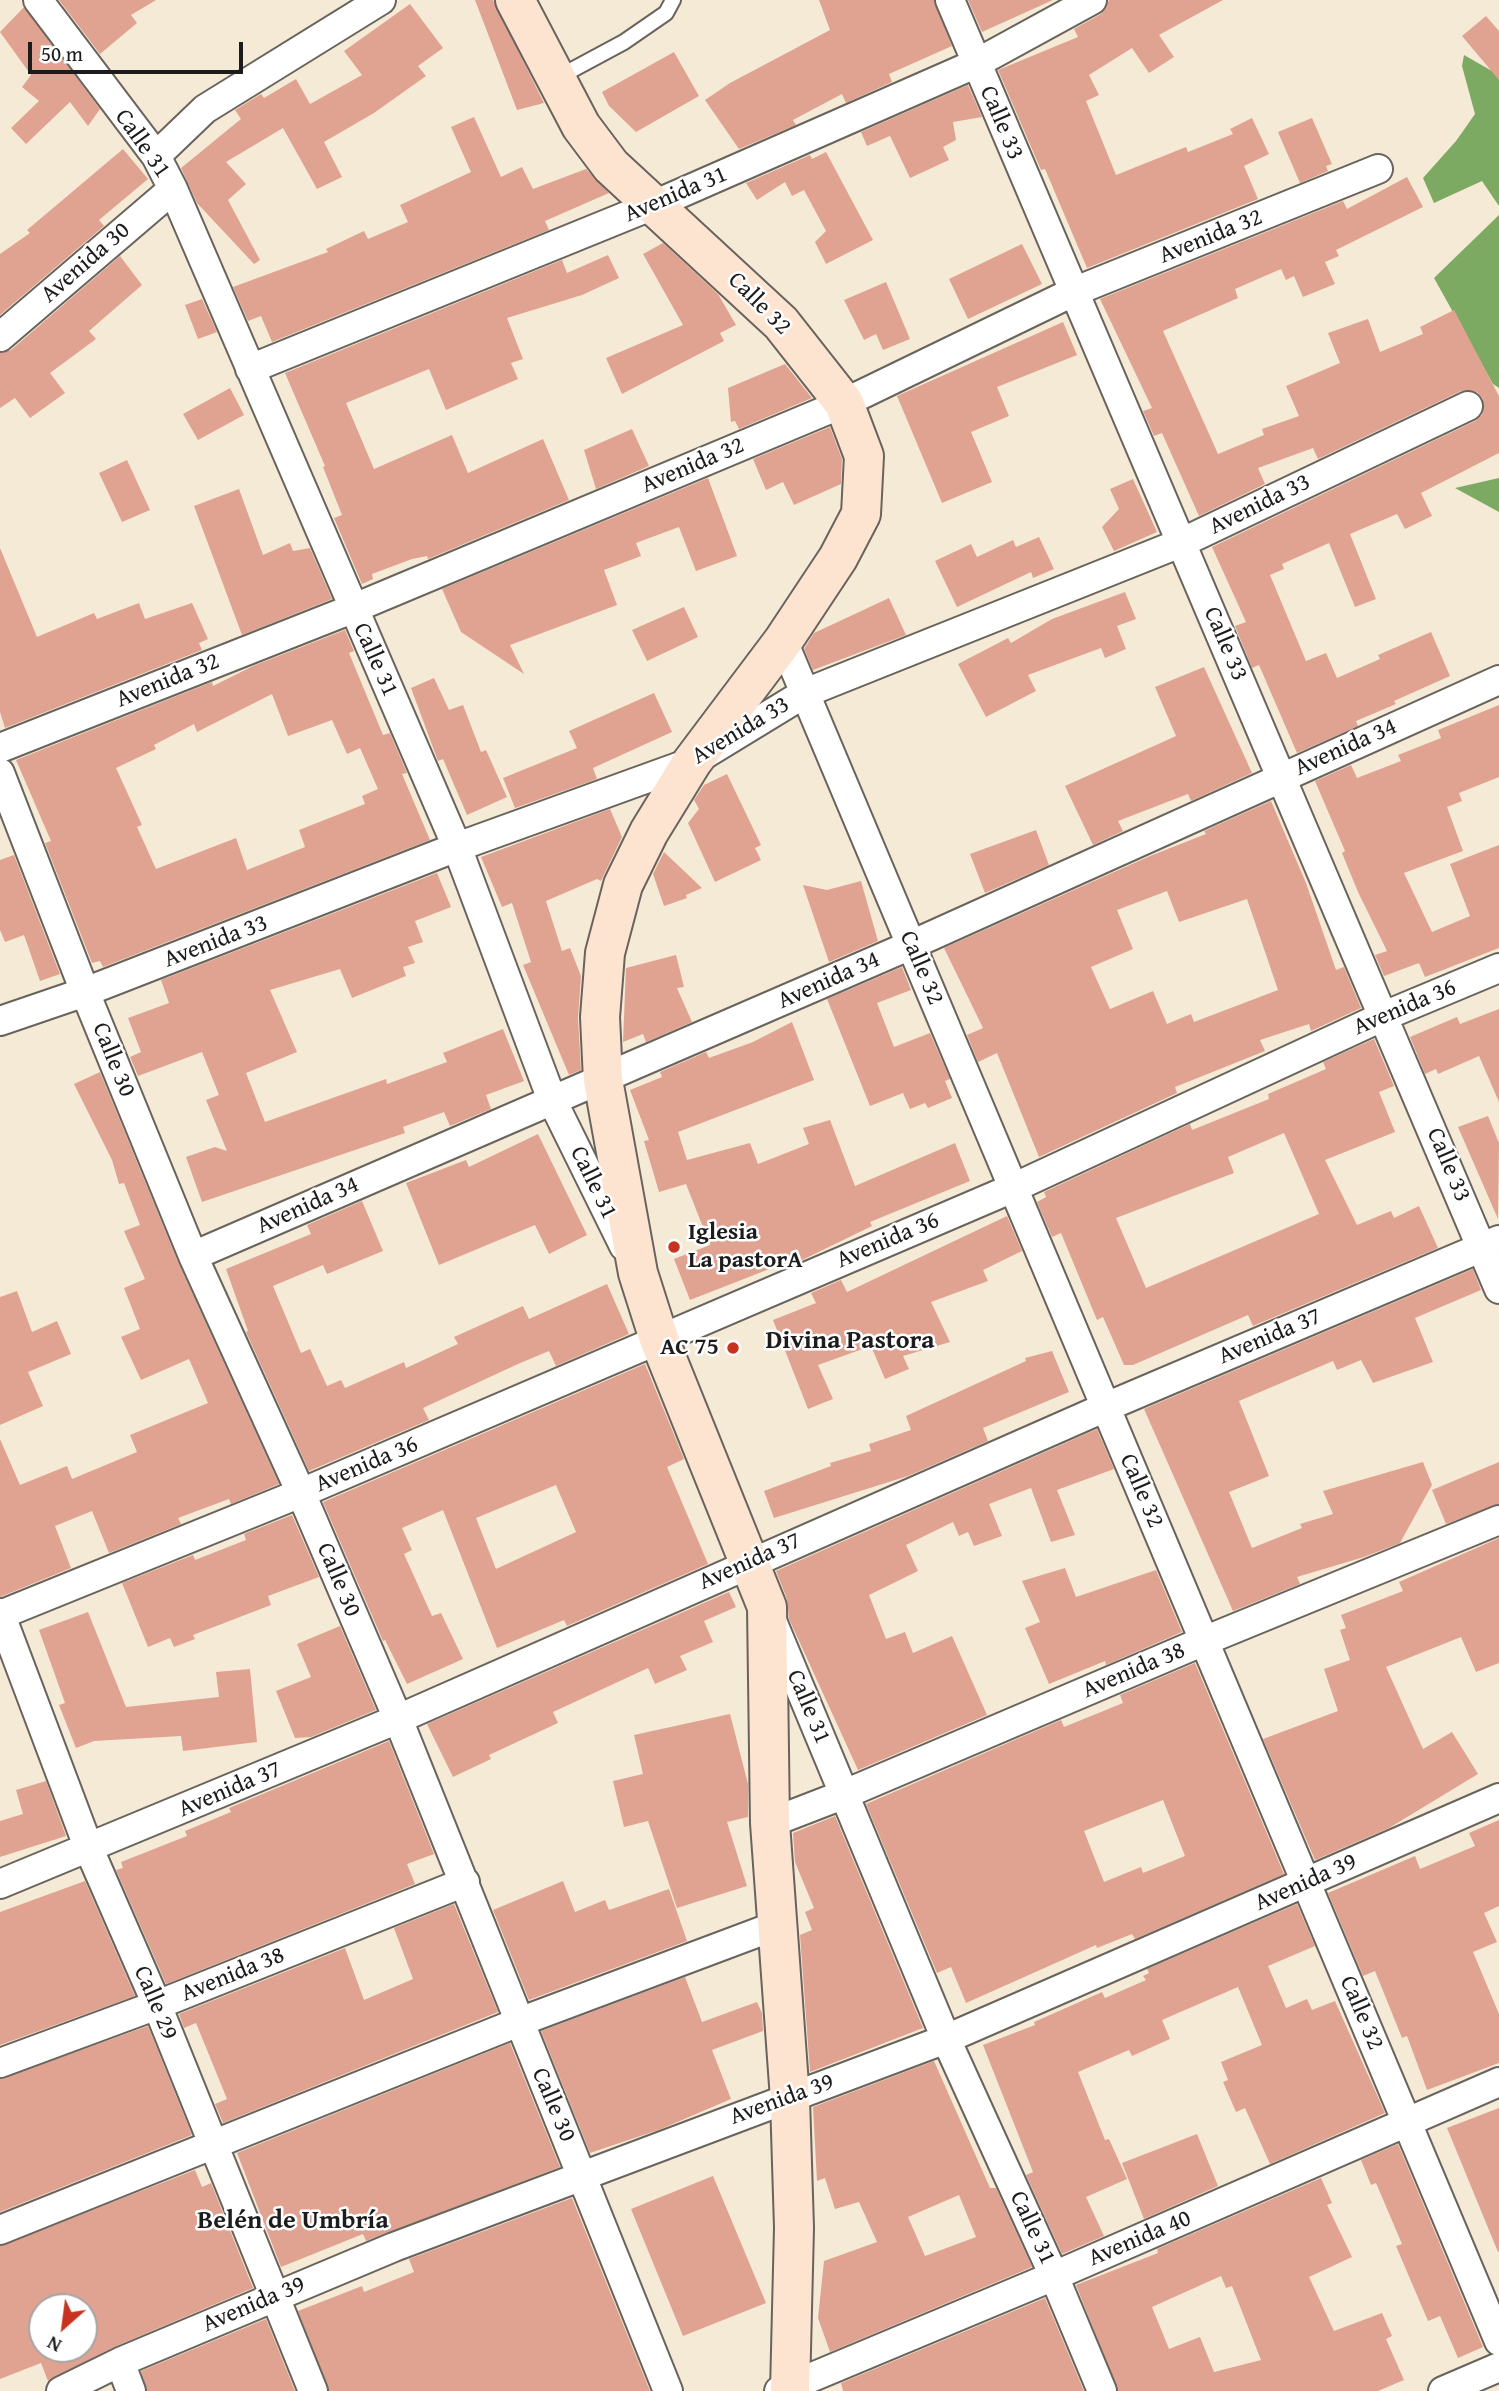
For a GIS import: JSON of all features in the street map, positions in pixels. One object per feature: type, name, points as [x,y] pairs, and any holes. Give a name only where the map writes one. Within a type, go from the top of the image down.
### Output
[{"type":"main road","name":"Calle 32","points":[[515,0],[581,125],[611,166],[656,204],[781,323],[844,403],[864,456],[861,514],[838,558],[783,640],[692,762],[649,832],[623,885],[605,953],[600,1017],[603,1080],[638,1273]]},
{"type":"main road","name":"Calle 31","points":[[638,1273],[659,1339],[766,1607]]},
{"type":"main road","points":[[766,1607],[770,1823],[775,1926],[790,2099],[794,2228],[786,2390]]},
{"type":"street","name":"Calle 31","points":[[38,0],[156,156],[173,189],[352,609],[457,846],[552,1100],[638,1273]]},
{"type":"street","points":[[156,156],[205,109],[381,0]]},
{"type":"street","name":"Calle 33","points":[[950,0],[975,64],[1183,542],[1384,1016],[1491,1243],[1499,1289]]},
{"type":"street","name":"Avenida 31","points":[[250,369],[656,204],[975,64],[1092,0]]},
{"type":"street","name":"Avenida 32","points":[[0,748],[352,609],[844,403],[1073,292],[1378,169]]},
{"type":"street","name":"Avenida 30","points":[[0,337],[173,189]]},
{"type":"street","name":"Avenida 33","points":[[0,1021],[85,992],[457,846],[692,762],[805,693],[1183,542],[1468,405]]},
{"type":"street","name":"Calle 32","points":[[783,640],[1499,2341]]},
{"type":"street","name":"Avenida 34","points":[[193,1256],[911,945],[1499,680]]},
{"type":"street","name":"Calle 30","points":[[0,773],[85,992],[193,1256],[301,1493],[398,1719],[668,2391]]},
{"type":"street","name":"Avenida 36","points":[[0,1615],[301,1493],[1013,1188],[1384,1016],[1499,968]]},
{"type":"street","name":"Avenida 37","points":[[0,1884],[398,1719],[1105,1407],[1491,1243]]},
{"type":"street","name":"Avenida 38","points":[[770,1823],[1499,1520]]},
{"type":"street","name":"Calle 31","points":[[766,1607],[946,2039],[1054,2276],[1101,2391]]},
{"type":"street","name":"Calle 29","points":[[0,1615],[89,1849],[157,2005],[313,2391]]},
{"type":"street","name":"Avenida 39","points":[[61,2391],[120,2361],[394,2247],[584,2178],[690,2132],[790,2099],[946,2039],[1499,1798]]},
{"type":"street","name":"Avenida 38","points":[[0,2063],[157,2005],[465,1882]]},
{"type":"street","points":[[0,2230],[211,2143],[519,2022],[775,1926]]},
{"type":"street","name":"Avenida 40","points":[[786,2390],[1408,2124],[1499,2082]]},
{"type":"street","points":[[120,2361],[131,2391]]},
{"type":"street","points":[[1443,2391],[1499,2367]]},
{"type":"lane","points":[[555,79],[624,42],[666,13],[673,0]]},
{"type":"green space","points":[[1464,55],[1499,75],[1499,206],[1482,181],[1434,203],[1423,178],[1456,141],[1475,114],[1462,66]]},
{"type":"green space","points":[[1499,215],[1499,388],[1493,384],[1434,278]]},
{"type":"green space","points":[[1499,478],[1499,512],[1455,488]]},
{"type":"building","points":[[59,0],[156,0],[131,15],[137,23],[100,54]]},
{"type":"building","points":[[475,0],[493,0],[544,103],[517,110]]},
{"type":"building","points":[[819,0],[934,0],[952,46],[889,74],[892,82],[846,103],[842,94],[793,120],[796,125],[739,149],[705,100],[730,83],[830,30]]},
{"type":"building","points":[[968,0],[1053,0],[982,32]]},
{"type":"building","points":[[1109,0],[1223,0],[1159,35],[1174,57],[1149,73],[1132,48],[1089,75],[1099,95],[1086,101],[1116,175],[1186,147],[1188,152],[1233,134],[1230,129],[1252,118],[1269,154],[1244,166],[1258,199],[1087,268],[1045,169],[1041,170],[998,70],[1078,37],[1074,29],[1101,14]]},
{"type":"building","points":[[410,4],[443,48],[418,66],[426,76],[374,113],[324,142],[342,177],[317,189],[283,128],[226,162],[246,184],[228,200],[260,260],[254,264],[197,203],[181,168],[241,119],[235,110],[261,94],[264,98],[296,79],[310,104],[362,75],[344,51]]},
{"type":"building","points":[[24,7],[100,109],[88,126],[70,102],[26,144],[11,128],[39,101],[22,87],[31,75],[0,32]]},
{"type":"building","points":[[1486,16],[1499,31],[1499,80],[1462,36]]},
{"type":"building","points":[[674,52],[699,96],[636,132],[609,106],[602,92]]},
{"type":"building","points":[[968,85],[982,117],[953,122],[956,140],[943,147],[949,160],[910,178],[890,136],[867,146],[861,132]]},
{"type":"building","points":[[474,117],[501,177],[522,167],[533,189],[586,169],[609,193],[545,221],[549,230],[272,342],[261,316],[248,321],[233,287],[328,252],[326,249],[364,231],[368,239],[408,222],[400,205],[471,172],[451,127]]},
{"type":"building","points":[[1312,118],[1332,164],[1326,166],[1328,171],[1300,183],[1278,132]]},
{"type":"building","points":[[123,149],[148,179],[99,220],[104,226],[0,315],[0,254],[30,233],[27,230]]},
{"type":"building","points":[[826,152],[873,240],[826,264],[815,242],[826,231],[804,190],[792,196],[785,182],[757,200],[746,183],[810,155],[812,159]]},
{"type":"building","points":[[1407,177],[1423,207],[1336,250],[1339,256],[1325,262],[1335,284],[1303,297],[1294,276],[1286,280],[1281,269],[1235,289],[1238,298],[1163,331],[1218,454],[1264,435],[1262,429],[1299,416],[1286,386],[1340,363],[1328,333],[1368,319],[1380,352],[1423,334],[1420,327],[1454,310],[1499,396],[1499,453],[1421,493],[1432,516],[1405,529],[1397,514],[1350,534],[1376,599],[1355,607],[1329,543],[1282,564],[1284,569],[1270,575],[1306,661],[1326,653],[1337,678],[1380,659],[1378,655],[1431,632],[1450,676],[1356,721],[1358,726],[1297,753],[1259,665],[1252,668],[1235,626],[1246,622],[1212,547],[1475,421],[1482,415],[1483,399],[1477,392],[1461,391],[1318,459],[1313,448],[1258,468],[1265,484],[1199,516],[1162,433],[1154,436],[1143,411],[1152,408],[1100,299],[1343,201],[1347,209]]},
{"type":"building","points":[[663,243],[718,294],[736,325],[720,333],[724,341],[622,394],[606,358],[683,325],[643,254]]},
{"type":"building","points":[[1022,244],[1042,284],[968,319],[949,279]]},
{"type":"building","points":[[608,255],[619,278],[582,295],[507,318],[523,359],[511,363],[518,379],[446,410],[429,369],[346,403],[374,469],[452,435],[468,473],[543,439],[569,500],[428,559],[427,556],[412,559],[372,574],[373,579],[362,584],[334,518],[342,515],[323,467],[325,466],[285,373],[562,260],[567,273]]},
{"type":"building","points":[[120,256],[142,285],[89,331],[96,339],[50,373],[65,393],[30,418],[15,398],[0,408],[0,353],[11,350]]},
{"type":"building","points":[[886,282],[910,339],[883,350],[876,334],[864,340],[844,300]]},
{"type":"building","points":[[202,299],[217,332],[198,339],[185,305]]},
{"type":"building","points":[[1063,322],[1077,355],[997,387],[1009,416],[971,432],[992,482],[942,503],[897,396]]},
{"type":"building","points":[[785,364],[812,398],[739,429],[735,421],[731,422],[728,388]]},
{"type":"building","points":[[230,388],[244,415],[198,440],[183,414]]},
{"type":"building","points":[[830,427],[842,459],[841,484],[794,505],[783,482],[766,490],[753,459]]},
{"type":"building","points":[[632,429],[649,466],[596,489],[584,450]]},
{"type":"building","points":[[127,460],[150,510],[122,522],[99,473]]},
{"type":"building","points":[[708,478],[737,556],[696,571],[679,527],[636,543],[641,556],[604,570],[617,605],[510,645],[524,674],[461,632],[442,589]]},
{"type":"building","points":[[1133,479],[1157,532],[1114,551],[1102,527],[1119,509],[1110,489]]},
{"type":"building","points":[[239,489],[263,555],[290,543],[293,551],[310,548],[332,599],[242,635],[194,506]]},
{"type":"building","points":[[1039,537],[1054,569],[1033,578],[1031,572],[957,607],[935,561],[971,544],[977,557],[1013,540],[1016,547]]},
{"type":"building","points":[[0,548],[37,637],[94,613],[97,619],[139,603],[145,619],[192,603],[208,639],[199,643],[202,650],[5,728],[0,712]]},
{"type":"building","points":[[1125,592],[1136,619],[1117,626],[1126,649],[1105,658],[1101,648],[1028,675],[1036,691],[986,717],[958,664],[1008,638],[1011,643],[1052,619]]},
{"type":"building","points":[[889,598],[906,635],[813,670],[804,649],[814,633]]},
{"type":"building","points":[[684,607],[698,637],[647,661],[632,630]]},
{"type":"building","points":[[345,630],[354,651],[349,653],[383,735],[390,733],[407,773],[402,774],[430,840],[103,967],[100,961],[92,963],[45,843],[51,841],[16,760],[212,682],[213,686],[253,666]],"holes":[[[272,694],[288,736],[332,720],[347,754],[360,748],[378,789],[362,796],[365,804],[299,830],[305,847],[247,870],[236,838],[156,869],[137,827],[142,825],[116,768],[156,749],[154,745],[194,724],[197,732]]]},
{"type":"building","points":[[1204,667],[1252,773],[1191,801],[1188,794],[1118,821],[1123,831],[1093,845],[1065,786],[1176,736],[1155,687]]},
{"type":"building","points":[[434,678],[449,710],[463,705],[481,752],[486,750],[507,797],[467,815],[443,759],[438,761],[411,688]]},
{"type":"building","points":[[654,693],[672,732],[593,768],[597,779],[515,808],[503,778],[577,748],[569,731]]},
{"type":"building","points":[[1499,705],[1499,777],[1459,793],[1462,801],[1447,807],[1463,851],[1404,873],[1432,932],[1470,916],[1450,864],[1499,845],[1499,948],[1425,977],[1419,963],[1384,976],[1375,955],[1387,951],[1358,892],[1342,853],[1345,851],[1315,781],[1351,765],[1357,778],[1401,761],[1398,755],[1441,738],[1438,730]]},
{"type":"building","points":[[727,774],[761,845],[755,848],[761,860],[715,882],[688,823],[699,809],[694,800],[704,785]]},
{"type":"building","points":[[1271,801],[1306,883],[1336,970],[1344,967],[1361,1008],[1311,1031],[1309,1024],[1260,1040],[1265,1051],[1175,1087],[1177,1093],[1039,1157],[997,1053],[978,1062],[967,1035],[983,1028],[944,948],[1150,856],[1206,834],[1204,831]],"holes":[[[1167,891],[1179,922],[1247,899],[1278,990],[1194,1022],[1191,1014],[1167,1024],[1153,991],[1110,1009],[1091,967],[1133,949],[1117,910]]]},
{"type":"building","points":[[610,809],[622,837],[601,881],[597,879],[546,901],[562,951],[570,948],[581,976],[578,1018],[581,1070],[569,1075],[523,965],[531,962],[512,903],[502,907],[481,857]]},
{"type":"building","points":[[1036,830],[1049,865],[985,893],[970,854]]},
{"type":"building","points":[[664,852],[702,888],[686,895],[687,898],[664,906],[653,874]]},
{"type":"building","points":[[14,855],[60,974],[40,981],[24,935],[5,942],[0,930],[0,860]]},
{"type":"building","points":[[437,873],[451,907],[415,921],[423,942],[408,947],[415,963],[403,967],[406,976],[352,998],[340,969],[270,990],[297,1052],[246,1073],[265,1122],[386,1079],[387,1084],[447,1062],[443,1053],[503,1029],[524,1081],[486,1095],[491,1109],[450,1126],[444,1112],[403,1127],[405,1133],[202,1202],[186,1157],[215,1147],[227,1151],[206,1100],[219,1095],[202,1052],[138,1076],[130,1057],[141,1052],[128,1018],[169,1003],[161,980]]},
{"type":"building","points":[[861,881],[878,941],[829,962],[803,885],[827,890]]},
{"type":"building","points":[[676,955],[684,987],[677,988],[692,1022],[646,1042],[643,1034],[623,1042],[626,968]]},
{"type":"building","points":[[902,967],[911,990],[877,1003],[894,1047],[930,1033],[950,1079],[945,1081],[952,1098],[928,1108],[925,1103],[910,1109],[903,1093],[870,1106],[827,999]]},
{"type":"building","points":[[1499,1009],[1499,1102],[1479,1056],[1438,1074],[1436,1069],[1425,1074],[1410,1037],[1457,1017],[1460,1024]]},
{"type":"building","points":[[792,1022],[814,1080],[678,1132],[687,1160],[750,1143],[758,1164],[809,1144],[803,1128],[830,1120],[855,1186],[955,1143],[970,1181],[870,1222],[872,1226],[796,1263],[795,1259],[690,1300],[674,1259],[710,1245],[686,1184],[659,1192],[644,1141],[649,1140],[630,1090],[662,1077],[660,1072],[706,1052],[709,1058],[753,1042]]},
{"type":"building","points":[[1374,1039],[1394,1086],[1379,1092],[1395,1132],[1325,1160],[1357,1225],[1391,1211],[1394,1218],[1419,1206],[1438,1248],[1253,1326],[1248,1315],[1133,1365],[1124,1365],[1103,1317],[1097,1320],[1061,1233],[1052,1237],[1037,1202],[1046,1197],[1044,1192],[1190,1124],[1192,1130],[1269,1099],[1268,1094],[1326,1069],[1323,1062]],"holes":[[[1284,1133],[1319,1214],[1146,1288],[1116,1218],[1234,1173],[1228,1157]]]},
{"type":"building","points":[[100,1072],[178,1262],[279,1484],[231,1504],[229,1499],[178,1518],[181,1524],[109,1553],[92,1511],[55,1526],[71,1568],[0,1597],[0,1439],[20,1485],[67,1466],[72,1479],[137,1452],[130,1435],[208,1403],[189,1359],[141,1380],[121,1337],[140,1329],[124,1288],[145,1279],[124,1231],[140,1225],[124,1183],[119,1184],[112,1160],[74,1084]]},
{"type":"building","points":[[1488,1116],[1499,1143],[1498,1219],[1458,1127]]},
{"type":"building","points":[[538,1134],[587,1235],[549,1254],[535,1225],[439,1265],[406,1183],[466,1160],[469,1167]]},
{"type":"building","points":[[362,1201],[383,1251],[327,1274],[323,1265],[273,1286],[301,1353],[310,1349],[327,1386],[341,1380],[345,1388],[404,1362],[406,1368],[458,1344],[454,1337],[523,1306],[529,1319],[607,1284],[629,1334],[556,1366],[549,1351],[518,1364],[423,1408],[429,1420],[309,1471],[246,1332],[248,1331],[226,1269],[311,1234],[307,1225]]},
{"type":"building","points":[[1007,1216],[1022,1251],[983,1270],[988,1281],[931,1302],[950,1342],[903,1356],[909,1369],[885,1379],[871,1346],[818,1365],[833,1399],[808,1409],[773,1320],[816,1303],[811,1293],[841,1280],[847,1292]]},
{"type":"building","points":[[1473,1269],[1481,1290],[1415,1318],[1433,1362],[1373,1383],[1361,1360],[1337,1370],[1333,1361],[1239,1401],[1269,1476],[1229,1492],[1252,1548],[1302,1528],[1300,1524],[1333,1514],[1323,1491],[1423,1462],[1432,1485],[1400,1543],[1297,1577],[1300,1584],[1233,1611],[1144,1409]]},
{"type":"building","points":[[17,1291],[32,1332],[57,1321],[71,1354],[28,1372],[43,1406],[0,1425],[0,1297]]},
{"type":"building","points":[[1052,1351],[1069,1392],[983,1428],[988,1441],[908,1476],[774,1518],[764,1491],[831,1466],[830,1463],[871,1451],[869,1444],[911,1430],[906,1416],[1026,1361],[1025,1358]]},
{"type":"building","points":[[645,1364],[684,1459],[667,1467],[708,1564],[567,1626],[564,1620],[497,1648],[443,1510],[402,1528],[412,1550],[404,1554],[432,1616],[441,1613],[463,1659],[407,1684],[385,1640],[383,1641],[323,1502]],"holes":[[[556,1485],[576,1532],[496,1569],[476,1518]]]},
{"type":"building","points":[[1097,1429],[1114,1469],[1057,1490],[1075,1535],[1051,1542],[1031,1488],[989,1504],[1002,1536],[974,1546],[968,1532],[959,1536],[953,1522],[906,1545],[918,1571],[869,1595],[886,1639],[905,1632],[913,1653],[952,1636],[987,1715],[858,1770],[789,1619],[787,1599],[776,1571]]},
{"type":"building","points":[[1499,1462],[1499,1504],[1446,1524],[1432,1490]]},
{"type":"building","points":[[292,1515],[319,1577],[268,1596],[271,1605],[193,1635],[195,1639],[174,1647],[170,1638],[148,1647],[122,1583],[193,1555],[195,1560],[246,1540],[244,1534]]},
{"type":"building","points":[[1499,1538],[1499,1663],[1476,1672],[1461,1637],[1386,1667],[1423,1749],[1452,1732],[1478,1774],[1389,1828],[1315,1860],[1263,1739],[1338,1711],[1324,1669],[1350,1660],[1340,1630],[1346,1628],[1341,1615],[1403,1591],[1399,1582]]},
{"type":"building","points":[[1065,1568],[1076,1597],[1156,1570],[1182,1632],[1106,1665],[1105,1661],[1049,1684],[1025,1628],[1040,1622],[1022,1581]]},
{"type":"building","points":[[729,1592],[736,1607],[704,1621],[713,1642],[680,1656],[687,1670],[655,1684],[648,1668],[553,1712],[558,1723],[489,1755],[491,1759],[453,1777],[427,1724]]},
{"type":"building","points":[[88,1612],[126,1707],[219,1697],[216,1672],[250,1669],[257,1742],[183,1751],[181,1736],[94,1741],[76,1748],[59,1705],[65,1703],[39,1630]]},
{"type":"building","points":[[340,1626],[376,1710],[311,1737],[295,1738],[276,1691],[311,1677],[297,1644]]},
{"type":"building","points":[[1195,1663],[1284,1874],[1135,1939],[1132,1934],[1097,1948],[1096,1945],[966,2003],[951,1967],[937,1973],[866,1804],[1061,1720],[1064,1727],[1123,1703],[1120,1695]],"holes":[[[1163,1800],[1185,1856],[1143,1873],[1141,1867],[1104,1882],[1084,1831]]]},
{"type":"building","points":[[730,1714],[748,1784],[748,1817],[727,1822],[747,1886],[677,1908],[648,1821],[624,1827],[613,1781],[643,1774],[634,1735]]},
{"type":"building","points":[[389,1741],[434,1854],[407,1864],[415,1884],[166,1984],[116,1870],[123,1868],[121,1862],[187,1836],[185,1831],[231,1812],[229,1808]]},
{"type":"building","points":[[46,1781],[66,1836],[0,1857],[0,1821],[23,1814],[16,1790]]},
{"type":"building","points":[[835,1816],[923,2028],[810,2072],[800,1935],[812,1930],[805,1912],[814,1908],[795,1862],[793,1833]]},
{"type":"building","points":[[1499,1820],[1499,1906],[1484,1913],[1497,1942],[1473,1952],[1499,2014],[1499,2063],[1427,2090],[1407,2036],[1402,2038],[1375,1971],[1363,1976],[1328,1893],[1415,1856],[1420,1869],[1475,1846],[1469,1833]]},
{"type":"building","points":[[85,1881],[135,1996],[0,2045],[0,1912]]},
{"type":"building","points":[[563,1881],[575,1912],[605,1900],[609,1910],[669,1889],[687,1941],[529,2000],[493,1910]]},
{"type":"building","points":[[454,1904],[498,2012],[223,2123],[215,2104],[227,2099],[196,2023],[184,2028],[179,2014],[345,1948],[364,2000],[413,1979],[394,1928]]},
{"type":"building","points":[[1297,1904],[1315,1946],[1268,1966],[1286,2008],[1307,1999],[1312,2010],[1335,2001],[1385,2113],[1270,2164],[1245,2108],[1236,2112],[1223,2082],[1228,2080],[1221,2062],[1262,2045],[1238,1987],[1162,2020],[1170,2039],[1132,2056],[1129,2050],[1078,2072],[1105,2140],[1109,2139],[1127,2179],[1086,2197],[1104,2236],[1062,2254],[1026,2175],[1033,2172],[983,2045],[1035,2025],[1034,2022],[1102,1992],[1105,1998],[1146,1980],[1143,1976],[1149,1973],[1147,1969]]},
{"type":"building","points":[[685,1977],[702,2022],[757,2002],[762,2013],[763,2031],[712,2050],[731,2099],[661,2129],[590,2153],[541,2031]]},
{"type":"building","points":[[148,2026],[192,2135],[0,2212],[0,2079]]},
{"type":"building","points":[[510,2043],[560,2167],[366,2241],[363,2234],[281,2267],[237,2153]]},
{"type":"building","points":[[934,2061],[990,2188],[996,2188],[1032,2267],[830,2352],[818,2318],[824,2261],[877,2242],[859,2202],[835,2209],[825,2178],[817,2181],[813,2107]],"holes":[[[959,2195],[976,2237],[925,2256],[908,2217]]]},
{"type":"building","points":[[1499,2108],[1499,2251],[1498,2252],[1447,2128]]},
{"type":"building","points":[[1197,2134],[1218,2186],[1144,2219],[1122,2163]]},
{"type":"building","points":[[1398,2144],[1483,2347],[1458,2358],[1440,2316],[1428,2321],[1396,2246],[1402,2244],[1376,2183],[1371,2185],[1361,2160]]},
{"type":"building","points":[[195,2170],[202,2187],[211,2183],[253,2288],[98,2355],[98,2293],[28,2293],[28,2363],[41,2363],[0,2379],[0,2246]]},
{"type":"building","points":[[713,2176],[766,2303],[683,2336],[631,2209]]},
{"type":"building","points":[[1321,2178],[1332,2203],[1327,2205],[1352,2257],[1309,2277],[1334,2331],[1382,2313],[1392,2336],[1386,2339],[1404,2380],[1378,2391],[1118,2391],[1076,2285],[1158,2253],[1157,2249]],"holes":[[[1221,2276],[1226,2288],[1232,2286],[1261,2360],[1214,2372],[1200,2337],[1169,2349],[1152,2307]]]},
{"type":"building","points":[[572,2198],[650,2391],[329,2391],[298,2311],[362,2286],[364,2292],[414,2272],[409,2259]]},
{"type":"building","points":[[1045,2298],[1084,2391],[843,2391],[841,2383]]},
{"type":"building","points":[[266,2319],[295,2391],[147,2391],[141,2371]]},
{"type":"building","points":[[41,2363],[83,2363],[48,2381]]},
{"type":"place","name":"Iglesia La pastorA","points":[[674,1247]]},
{"type":"place","name":"AC 75","points":[[733,1348]]},
{"type":"district","name":"Divina Pastora","points":[[850,1341]]},
{"type":"district","name":"Belén de Umbría","points":[[293,2221]]}]
